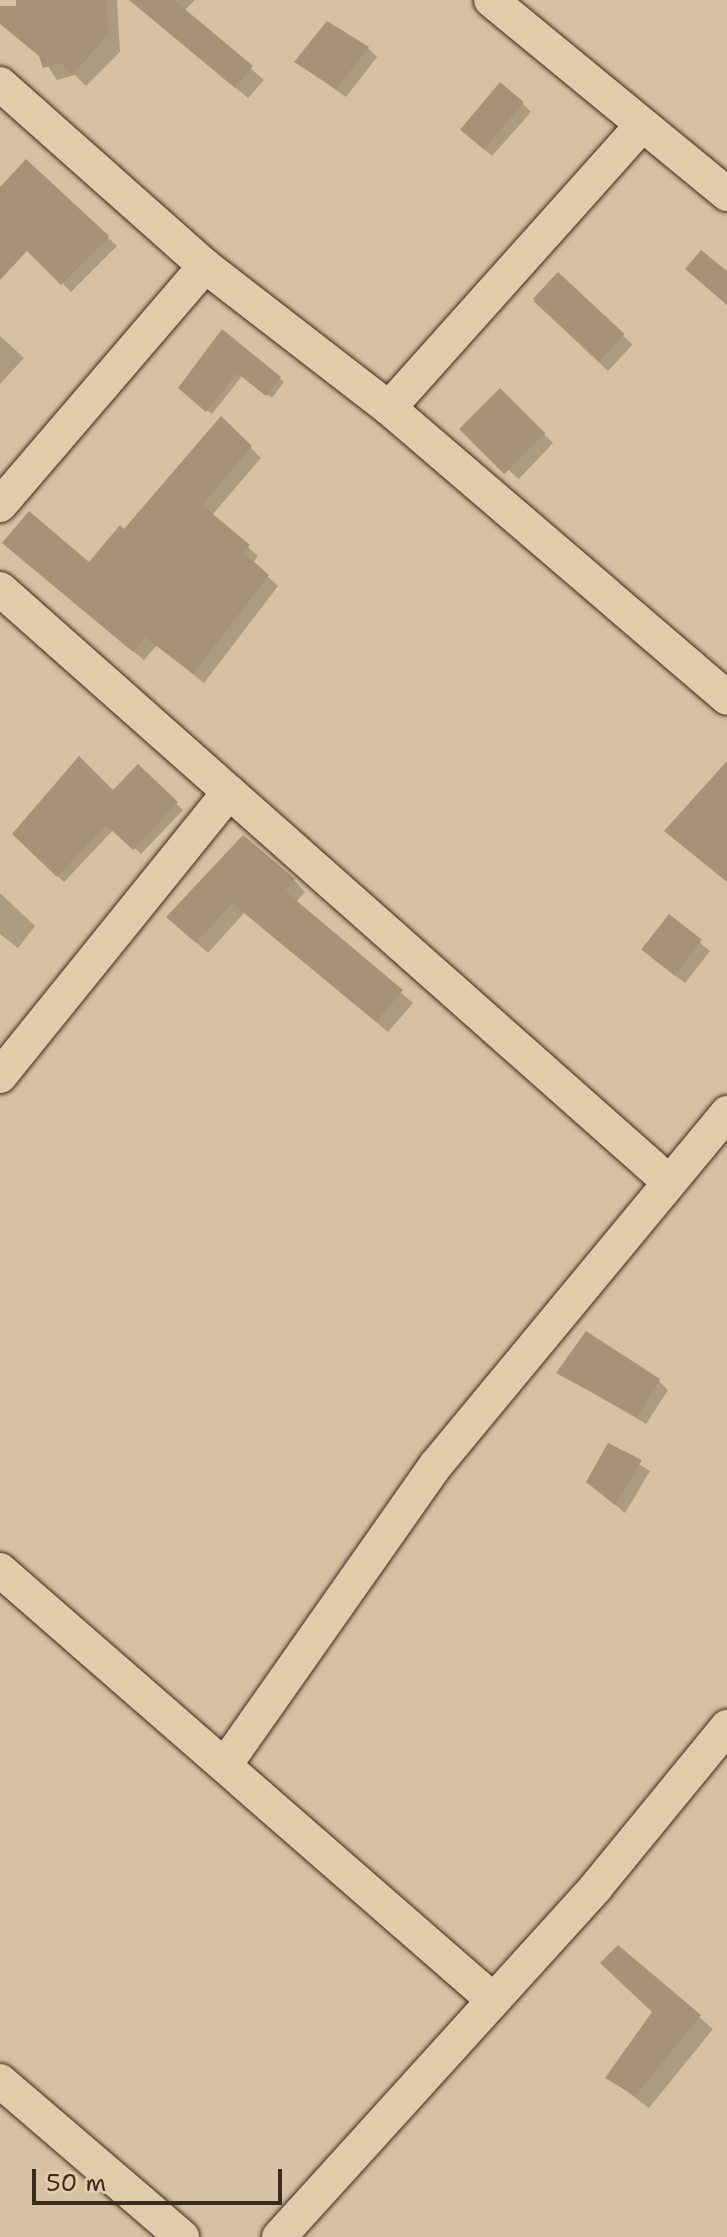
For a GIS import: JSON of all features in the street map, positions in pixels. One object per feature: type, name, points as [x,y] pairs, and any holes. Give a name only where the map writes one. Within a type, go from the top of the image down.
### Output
[{"type":"street","points":[[491,0],[640,127],[727,194]]},
{"type":"street","points":[[0,84],[205,266],[389,408],[727,698]]},
{"type":"street","points":[[389,408],[640,127]]},
{"type":"street","points":[[0,505],[205,266]]},
{"type":"street","points":[[0,589],[668,1181]]},
{"type":"street","points":[[0,1076],[229,792]]},
{"type":"street","points":[[225,1765],[436,1465],[668,1181],[723,1125]]},
{"type":"street","points":[[0,1570],[492,1999]]},
{"type":"street","points":[[279,2237],[596,1887],[727,1727]]},
{"type":"street","points":[[0,2081],[182,2237]]},
{"type":"building","points":[[16,0],[106,0],[109,34],[72,75],[61,63],[43,68],[39,56],[0,24],[0,6],[16,6]]},
{"type":"building","points":[[129,0],[174,0],[253,66],[235,88]]},
{"type":"building","points":[[327,21],[369,47],[336,89],[294,62]]},
{"type":"building","points":[[500,82],[524,102],[484,149],[460,129]]},
{"type":"building","points":[[26,159],[109,236],[61,285],[27,251],[0,280],[0,187]]},
{"type":"building","points":[[701,250],[727,271],[727,305],[685,269]]},
{"type":"building","points":[[558,272],[625,334],[599,361],[533,299]]},
{"type":"building","points":[[222,329],[281,377],[266,396],[237,373],[206,412],[178,388]]},
{"type":"building","points":[[500,388],[545,433],[504,474],[459,429]]},
{"type":"building","points":[[221,416],[252,446],[202,505],[250,545],[243,552],[269,575],[193,674],[145,637],[133,652],[2,543],[29,511],[89,562],[120,525],[124,529]]},
{"type":"building","points":[[79,756],[113,790],[138,764],[178,802],[133,850],[106,825],[57,877],[12,834]]},
{"type":"building","points":[[727,761],[727,882],[664,831]]},
{"type":"building","points":[[243,835],[295,879],[285,891],[403,990],[376,1022],[232,903],[196,943],[166,917]]},
{"type":"building","points":[[669,914],[702,940],[674,975],[641,949]]},
{"type":"building","points":[[586,1331],[660,1379],[637,1417],[556,1373]]},
{"type":"building","points":[[608,1443],[642,1460],[615,1505],[586,1482]]},
{"type":"building","points":[[618,1945],[701,2015],[635,2096],[605,2078],[652,2012],[600,1963]]}]
